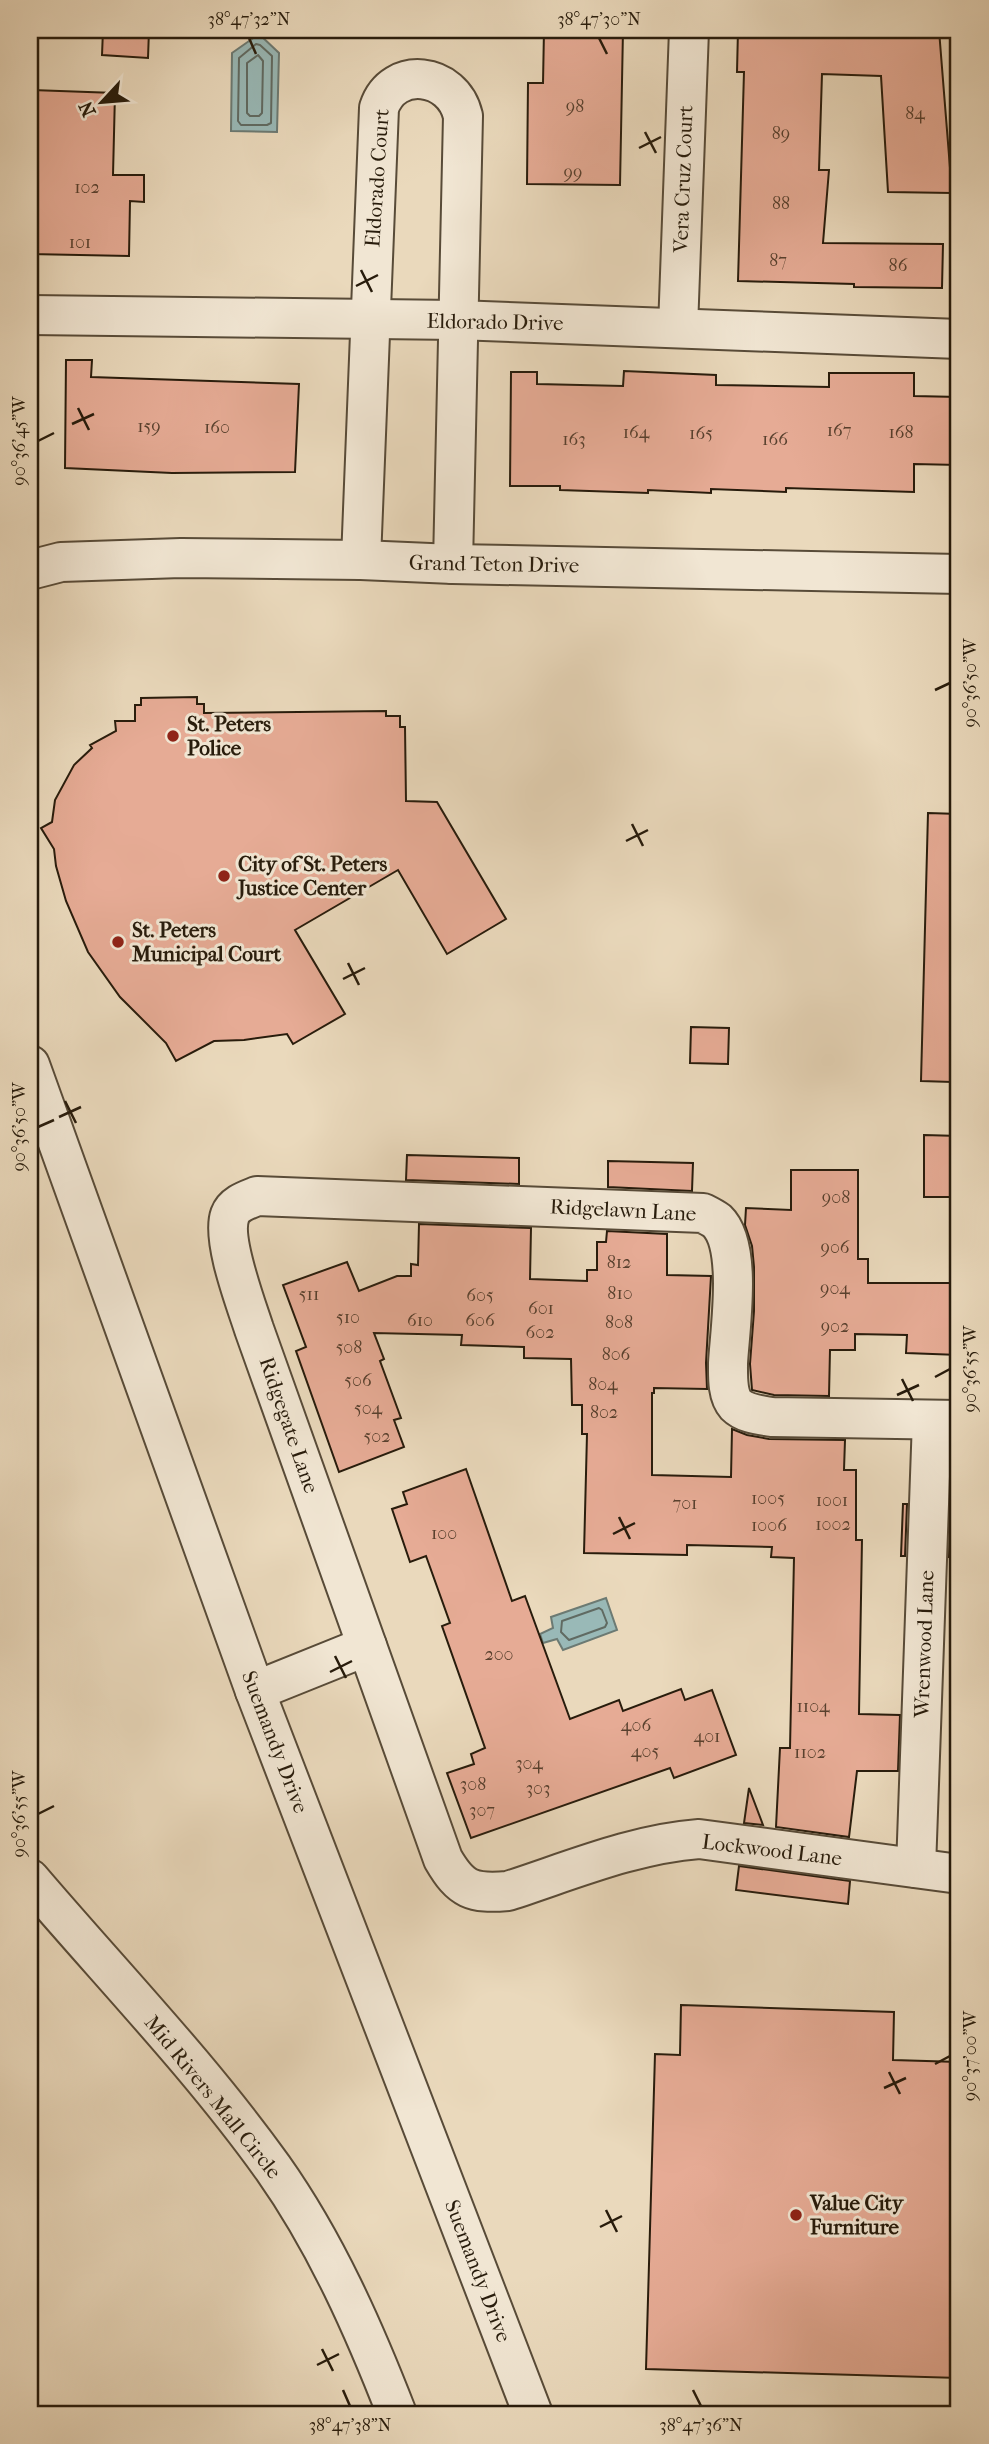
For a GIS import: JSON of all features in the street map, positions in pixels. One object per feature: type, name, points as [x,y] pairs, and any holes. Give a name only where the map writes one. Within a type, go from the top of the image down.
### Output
[{"type":"street","name":"Vera Cruz Court","points":[[678,328],[689,30]]},
{"type":"street","name":"Eldorado Court","points":[[361,560],[379,108],[383,95],[394,85],[418,80],[443,84],[453,93],[463,116],[453,564]]},
{"type":"street","name":"Eldorado Drive","points":[[30,315],[457,320],[959,339]]},
{"type":"street","name":"Grand Teton Drive","points":[[30,570],[61,562],[181,558],[959,574]]},
{"type":"street","name":"Suemandy Drive","points":[[30,1065],[255,1691],[533,2414]]},
{"type":"street","name":"Ridgelawn Lane","points":[[239,1203],[257,1196],[703,1213],[717,1221],[727,1237],[733,1257],[728,1372],[730,1392],[736,1405],[748,1413],[772,1416],[946,1420]]},
{"type":"street","name":"Ridgegate Lane","points":[[239,1203],[230,1215],[229,1246],[237,1277],[443,1859],[453,1876],[466,1889]]},
{"type":"street","name":"Wrenwood Lane","points":[[916,1868],[946,1420]]},
{"type":"street","points":[[255,1691],[367,1646]]},
{"type":"street","name":"Lockwood Lane","points":[[466,1889],[486,1893],[508,1891],[635,1850],[668,1842],[699,1839],[959,1874]]},
{"type":"street","name":"Mid Rivers Mall Circle","points":[[30,1879],[231,2114],[273,2169],[316,2238],[357,2317],[397,2414]]},
{"type":"water","points":[[259,34],[279,53],[277,132],[231,131],[232,53]]},
{"type":"water","points":[[606,1598],[617,1630],[563,1650],[557,1639],[543,1643],[540,1634],[553,1628],[551,1617]]},
{"type":"building","points":[[103,30],[149,30],[148,58],[102,55]]},
{"type":"building","points":[[544,30],[623,30],[620,185],[527,184],[528,83],[543,83]]},
{"type":"building","points":[[738,30],[939,30],[952,193],[888,192],[881,76],[822,74],[819,170],[829,170],[823,243],[943,244],[942,288],[738,281],[744,72],[737,72]]},
{"type":"building","points":[[32,90],[115,93],[113,175],[144,175],[144,202],[130,201],[129,256],[30,254]]},
{"type":"building","points":[[66,360],[92,360],[91,377],[299,384],[295,472],[172,473],[65,468]]},
{"type":"building","points":[[624,371],[716,375],[716,385],[829,387],[829,373],[914,373],[914,396],[959,397],[959,465],[914,464],[914,492],[786,488],[786,492],[711,489],[711,493],[648,490],[648,493],[560,490],[560,486],[510,486],[511,372],[537,372],[537,384],[623,386]]},
{"type":"building","name":"City of St. Peters Justice Center","points":[[197,697],[197,704],[204,704],[204,713],[386,711],[386,716],[400,716],[400,727],[405,727],[406,801],[437,802],[506,919],[447,954],[398,870],[295,930],[345,1014],[293,1044],[287,1034],[214,1041],[176,1061],[166,1043],[120,997],[88,952],[66,901],[54,849],[41,828],[52,822],[55,800],[74,765],[92,748],[90,745],[116,731],[115,721],[135,721],[135,705],[141,705],[141,698]]},
{"type":"building","points":[[928,813],[959,814],[952,1082],[921,1081]]},
{"type":"building","points":[[691,1027],[729,1028],[728,1064],[690,1063]]},
{"type":"building","points":[[924,1135],[959,1136],[959,1197],[924,1197]]},
{"type":"building","points":[[407,1155],[519,1158],[519,1184],[406,1180]]},
{"type":"building","points":[[608,1161],[693,1163],[692,1191],[608,1187]]},
{"type":"building","points":[[791,1170],[858,1170],[858,1259],[868,1259],[868,1283],[959,1283],[959,1355],[906,1353],[907,1335],[855,1334],[855,1350],[830,1350],[829,1396],[774,1395],[752,1390],[750,1364],[754,1267],[752,1246],[745,1225],[746,1208],[791,1210]]},
{"type":"building","points":[[419,1224],[531,1228],[530,1279],[587,1281],[587,1270],[597,1270],[597,1242],[606,1242],[607,1231],[667,1234],[667,1275],[711,1276],[707,1389],[654,1388],[652,1475],[731,1477],[732,1429],[769,1439],[845,1440],[844,1470],[856,1470],[856,1540],[862,1540],[859,1714],[900,1715],[898,1771],[857,1771],[849,1837],[776,1827],[780,1748],[790,1748],[794,1558],[771,1557],[772,1547],[687,1545],[687,1555],[584,1553],[587,1434],[582,1434],[582,1405],[572,1405],[571,1359],[524,1358],[524,1347],[461,1345],[462,1335],[374,1333],[384,1359],[380,1361],[401,1418],[394,1420],[404,1447],[339,1472],[296,1351],[306,1347],[283,1285],[347,1262],[359,1291],[397,1276],[411,1276],[411,1264],[418,1265]]},
{"type":"building","points":[[466,1469],[512,1601],[525,1596],[570,1719],[619,1700],[623,1711],[681,1689],[685,1700],[712,1690],[736,1755],[674,1778],[670,1768],[471,1838],[447,1773],[474,1764],[471,1754],[485,1748],[442,1626],[450,1623],[426,1556],[410,1562],[392,1509],[407,1504],[403,1492]]},
{"type":"building","points":[[903,1504],[907,1504],[905,1556],[901,1556]]},
{"type":"building","points":[[951,1505],[959,1506],[959,1558],[949,1557]]},
{"type":"building","points":[[749,1788],[763,1825],[744,1823]]},
{"type":"building","points":[[739,1866],[850,1881],[848,1904],[736,1890]]},
{"type":"building","name":"Value City Furniture","points":[[681,2005],[894,2012],[893,2060],[959,2062],[959,2378],[646,2369],[655,2054],[680,2055]]},
{"type":"place","name":"St. Peters Police","points":[[173,736]]},
{"type":"place","name":"City of St. Peters Justice Center","points":[[224,876]]},
{"type":"place","name":"St. Peters Municipal Court","points":[[118,942]]},
{"type":"place","name":"Value City Furniture","points":[[796,2215]]}]
